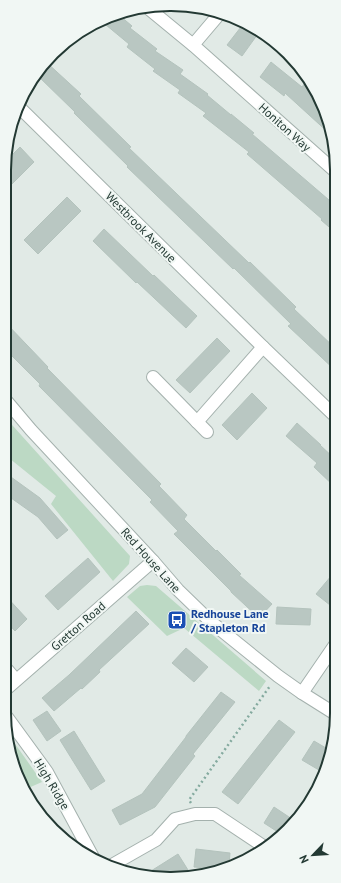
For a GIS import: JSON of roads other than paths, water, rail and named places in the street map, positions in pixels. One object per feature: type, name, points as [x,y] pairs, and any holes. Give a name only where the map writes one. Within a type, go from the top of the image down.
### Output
[{"type":"street","name":"Honiton Way","points":[[153,12],[193,45],[330,167]]},
{"type":"street","points":[[193,45],[216,17]]},
{"type":"street","points":[[234,82],[242,72]]},
{"type":"street","name":"Westbrook Avenue","points":[[22,110],[262,347],[330,411]]},
{"type":"street","points":[[197,422],[262,347]]},
{"type":"street","points":[[153,377],[207,432]]},
{"type":"street","name":"Red House Lane","points":[[11,406],[178,590],[211,622],[278,676],[330,711]]},
{"type":"street","name":"Gretton Road","points":[[11,685],[152,561]]},
{"type":"street","points":[[302,693],[330,652]]},
{"type":"street","points":[[11,674],[16,680]]},
{"type":"street","name":"High Ridge","points":[[11,723],[47,772],[89,850]]},
{"type":"street","points":[[116,863],[156,840],[174,819],[195,814],[215,814],[260,844]]},
{"type":"place","name":"Redhouse Lane / Stapleton Rd","points":[[177,620]]}]
